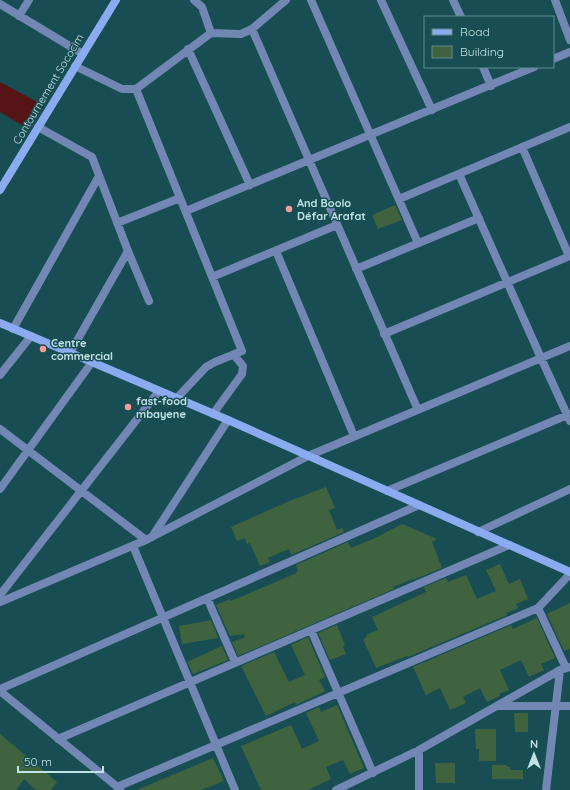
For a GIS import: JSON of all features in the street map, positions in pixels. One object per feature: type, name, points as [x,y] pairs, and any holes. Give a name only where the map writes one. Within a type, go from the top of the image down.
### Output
[{"type":"street","points":[[19,16],[29,0]]},
{"type":"street","name":"Contournement Sococim","points":[[1,188],[116,0]]},
{"type":"street","points":[[194,0],[202,8],[211,33]]},
{"type":"street","points":[[202,8],[206,0]]},
{"type":"street","points":[[76,66],[122,89],[136,89],[211,33],[242,34],[252,29],[286,0]]},
{"type":"street","points":[[311,0],[418,243]]},
{"type":"street","points":[[381,0],[432,110]]},
{"type":"street","points":[[453,0],[461,16]]},
{"type":"street","points":[[555,0],[570,40]]},
{"type":"street","points":[[0,4],[83,54]]},
{"type":"street","points":[[252,29],[418,410]]},
{"type":"street","points":[[188,49],[250,185]]},
{"type":"street","points":[[554,59],[570,52]]},
{"type":"street","points":[[483,68],[491,86]]},
{"type":"street","points":[[186,211],[532,68]]},
{"type":"street","points":[[136,89],[242,351],[206,367],[176,398]]},
{"type":"street","points":[[38,127],[92,157],[149,301]]},
{"type":"street","points":[[399,199],[570,127]]},
{"type":"street","points":[[384,334],[570,256],[522,147]]},
{"type":"street","points":[[387,491],[569,417],[459,174]]},
{"type":"street","points":[[13,329],[99,176]]},
{"type":"street","points":[[117,223],[180,198]]},
{"type":"street","points":[[356,269],[479,218]]},
{"type":"street","points":[[212,277],[337,225]]},
{"type":"street","points":[[70,353],[128,251]]},
{"type":"street","points":[[276,251],[354,436]]},
{"type":"street","points":[[0,323],[228,420],[419,505],[570,573],[538,608],[216,745],[119,788],[0,690],[419,505]]},
{"type":"street","points":[[0,375],[31,336]]},
{"type":"street","points":[[1,598],[149,539],[308,456],[570,346]]},
{"type":"street","points":[[213,414],[242,374],[243,366],[234,355]]},
{"type":"street","points":[[0,489],[92,362]]},
{"type":"street","points":[[1,598],[81,491],[159,391]]},
{"type":"street","points":[[149,539],[228,420]]},
{"type":"street","points":[[0,429],[81,491],[149,539]]},
{"type":"street","points":[[478,532],[570,489]]},
{"type":"street","points":[[133,546],[235,790]]},
{"type":"street","points":[[58,738],[509,546]]},
{"type":"street","points":[[207,598],[235,662]]},
{"type":"street","points":[[538,608],[566,668],[555,706],[546,790]]},
{"type":"street","points":[[311,630],[373,773]]},
{"type":"street","points":[[336,790],[419,750],[566,668]]},
{"type":"street","points":[[497,706],[570,706]]},
{"type":"street","points":[[419,750],[419,790]]},
{"type":"shaded area","points":[[0,82],[43,105],[25,127],[0,112]]},
{"type":"building","points":[[395,205],[402,220],[378,229],[372,215]]},
{"type":"building","points":[[326,487],[335,508],[329,510],[337,530],[342,528],[344,532],[291,555],[289,549],[268,558],[270,562],[260,566],[250,543],[247,544],[245,538],[237,541],[231,527],[287,502]]},
{"type":"building","points":[[402,524],[437,539],[432,542],[442,568],[393,587],[394,589],[238,656],[232,642],[245,637],[244,634],[230,636],[216,605],[230,599],[231,601],[297,573],[296,572],[298,571],[296,565],[348,542],[351,548],[373,539]]},
{"type":"building","points":[[500,564],[509,584],[520,579],[528,599],[516,604],[518,608],[506,613],[507,615],[408,657],[407,656],[376,668],[363,639],[367,637],[366,635],[378,630],[372,617],[426,592],[424,587],[446,578],[448,582],[466,575],[477,599],[496,591],[486,570]]},
{"type":"building","points":[[570,603],[570,649],[564,651],[547,614]]},
{"type":"building","points":[[537,618],[555,658],[541,664],[544,670],[529,677],[521,660],[500,670],[509,690],[499,694],[500,696],[487,702],[480,688],[463,697],[466,703],[450,710],[440,688],[426,695],[413,667],[511,625],[513,629]]},
{"type":"building","points":[[211,620],[218,638],[182,644],[179,626]]},
{"type":"building","points":[[337,625],[345,645],[343,646],[346,654],[330,660],[318,633]]},
{"type":"building","points":[[308,637],[325,677],[319,680],[325,691],[296,705],[295,702],[266,716],[241,666],[274,652],[289,682],[305,675],[291,645]]},
{"type":"building","points":[[222,646],[228,660],[193,674],[187,662]]},
{"type":"building","points":[[337,705],[364,768],[350,774],[343,760],[326,767],[331,779],[308,790],[261,790],[241,746],[291,725],[302,749],[319,741],[306,713],[319,707],[321,712]]},
{"type":"building","points":[[514,713],[528,713],[528,732],[515,732]]},
{"type":"building","points":[[475,729],[496,729],[496,761],[479,761],[479,749],[476,749]]},
{"type":"building","points":[[0,734],[57,782],[51,790],[36,790],[24,779],[16,790],[0,790]]},
{"type":"building","points":[[213,758],[224,781],[200,790],[137,790]]},
{"type":"building","points":[[435,763],[455,763],[455,783],[436,783]]},
{"type":"building","points":[[492,765],[507,765],[507,767],[510,767],[510,770],[523,770],[523,779],[492,779]]},
{"type":"place","name":"And Boolo Défar Arafat","points":[[289,209]]},
{"type":"place","name":"Centre commercial","points":[[43,349]]},
{"type":"place","name":"fast-food mbayene","points":[[128,407]]}]
